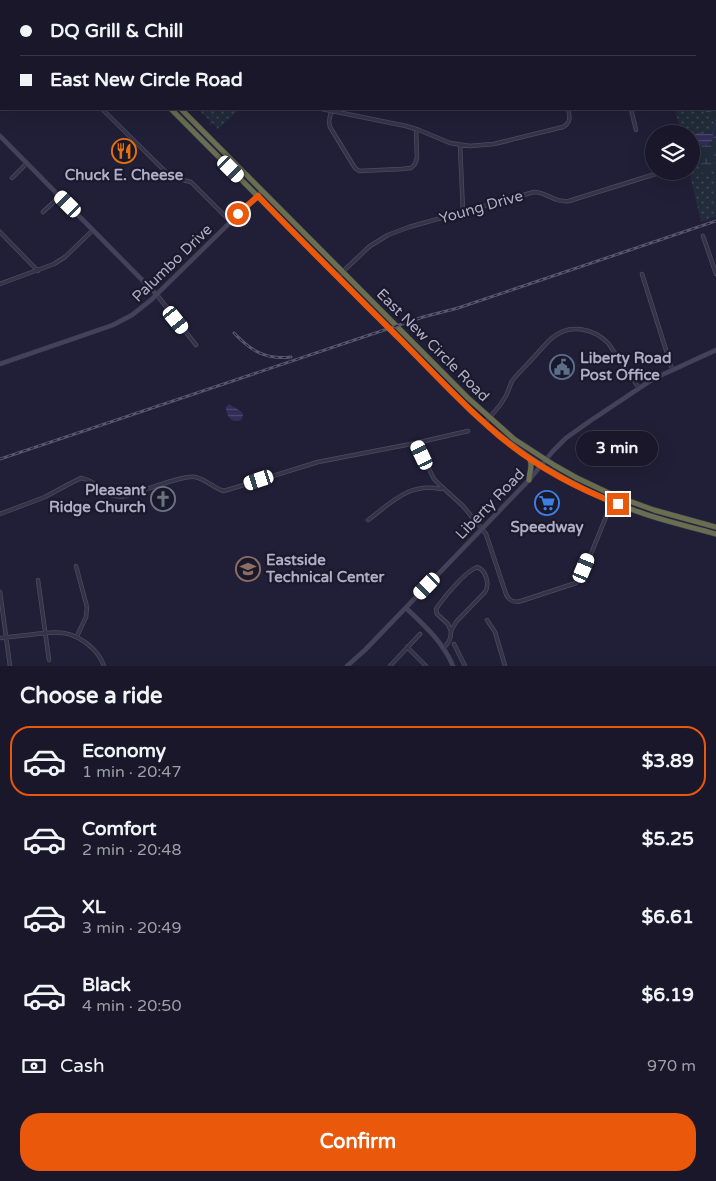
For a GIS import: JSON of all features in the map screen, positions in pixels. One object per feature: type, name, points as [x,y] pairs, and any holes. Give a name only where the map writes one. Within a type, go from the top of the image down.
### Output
[{"type":"highway","name":"East New Circle Road","points":[[173,110],[338,277],[485,423],[508,443],[566,481],[615,503],[637,512],[716,534]]},
{"type":"highway","name":"East New Circle Road","points":[[182,110],[468,398],[514,439],[567,473],[615,496],[654,510],[716,527]]},
{"type":"highway","points":[[529,480],[532,469],[530,458]]},
{"type":"highway","points":[[615,496],[615,503]]},
{"type":"highway","points":[[684,525],[692,520]]},
{"type":"highway","points":[[709,532],[709,529],[716,527]]},
{"type":"street","points":[[103,110],[171,177],[191,182],[231,222]]},
{"type":"street","points":[[326,110],[416,129],[460,146],[483,146],[560,128],[568,123],[570,118],[568,110]]},
{"type":"street","points":[[631,110],[636,130]]},
{"type":"street","points":[[331,111],[330,127],[355,168],[360,171],[411,168],[417,158],[416,129]]},
{"type":"street","points":[[0,136],[157,295],[196,345]]},
{"type":"street","points":[[460,146],[463,212]]},
{"type":"street","points":[[12,178],[27,163]]},
{"type":"street","name":"Young Drive","points":[[338,277],[370,246],[388,235],[409,227],[534,192],[542,193],[558,201],[569,201],[645,177]]},
{"type":"street","name":"Palumbo Drive","points":[[0,364],[113,325],[135,313],[157,295],[262,191]]},
{"type":"street","points":[[43,212],[60,196]]},
{"type":"street","points":[[0,284],[60,261],[93,230]]},
{"type":"street","points":[[0,232],[38,271]]},
{"type":"street","points":[[703,236],[716,274]]},
{"type":"street","points":[[642,274],[672,369]]},
{"type":"street","points":[[485,423],[506,397],[514,379],[552,338],[569,330],[586,330],[604,339],[639,388]]},
{"type":"street","name":"Liberty Road","points":[[347,666],[406,608],[529,480],[559,445],[574,432],[653,379],[716,350]]},
{"type":"street","points":[[0,514],[45,497],[81,478],[91,482],[111,496],[119,497],[190,477],[201,479],[224,491],[317,462],[416,443],[468,430]]},
{"type":"street","points":[[416,443],[434,479],[463,506],[486,534],[507,596],[511,601],[517,602],[576,583],[582,576],[609,510],[615,503]]},
{"type":"street","points":[[368,520],[405,492],[424,487],[444,490]]},
{"type":"street","points":[[76,566],[87,607],[84,623],[77,636]]},
{"type":"street","points":[[443,648],[451,638],[451,631],[448,624],[437,614],[436,609],[469,572],[474,568],[480,568],[484,572],[488,587],[456,622],[451,631]]},
{"type":"street","points":[[38,580],[50,660]]},
{"type":"street","points":[[0,592],[10,666]]},
{"type":"street","points":[[406,608],[430,631],[443,648],[453,666]]},
{"type":"street","points":[[487,620],[495,632],[505,666]]},
{"type":"street","points":[[0,638],[46,632],[66,633],[77,636],[95,650],[104,666]]},
{"type":"street","points":[[390,666],[420,634]]},
{"type":"street","points":[[454,644],[465,666]]},
{"type":"street","points":[[407,647],[426,666]]},
{"type":"green space","points":[[199,110],[239,110],[218,129]]},
{"type":"green space","points":[[675,110],[716,110],[716,217],[701,222],[691,180],[700,180],[700,125],[679,125]]},
{"type":"green space","points":[[700,110],[716,110],[716,119]]},
{"type":"green space","points":[[716,119],[716,159],[705,174],[701,172],[700,168],[701,148]]},
{"type":"shaded area","points":[[700,132],[713,134],[710,143],[704,147],[700,145]]},
{"type":"shaded area","points":[[229,404],[242,412],[241,420],[235,421],[228,416],[226,407]]},
{"type":"waterway","points":[[210,125],[215,110]]},
{"type":"waterway","points":[[712,134],[716,123]]},
{"type":"railway","points":[[0,459],[716,221]]},
{"type":"railway","points":[[234,333],[247,345],[260,353],[274,357],[291,357]]},
{"type":"place","name":"Chuck E. Cheese","points":[[124,151]]},
{"type":"place","name":"Liberty Road Post Office","points":[[562,367]]},
{"type":"place","name":"Pleasant Ridge Church","points":[[163,499]]},
{"type":"place","name":"Speedway","points":[[547,503]]},
{"type":"place","name":"Eastside Technical Center","points":[[248,569]]},
{"type":"route","points":[[238,214],[258,196],[489,427],[520,452],[566,481],[618,504]]}]
